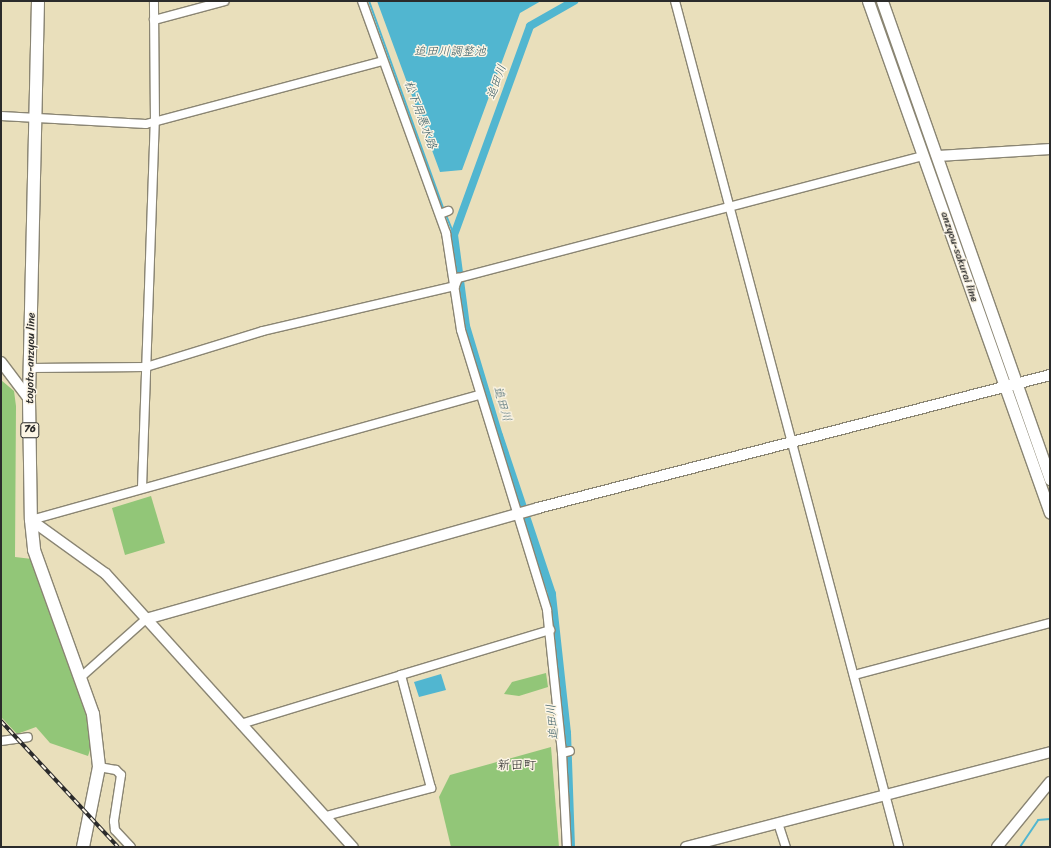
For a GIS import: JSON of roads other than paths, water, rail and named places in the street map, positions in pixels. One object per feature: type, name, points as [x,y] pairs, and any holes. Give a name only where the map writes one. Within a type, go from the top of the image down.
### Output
[{"type":"main road","name":"toyota-anzyou line","points":[[38,1],[31,368],[29,398],[31,520],[34,550],[82,676],[94,714],[99,767],[83,847]]},
{"type":"main road","name":"anzyou-sakurai line","points":[[868,1],[924,156],[1036,477],[1050,512]]},
{"type":"main road","name":"anzyou-sakurai line","points":[[882,1],[939,156],[1050,479]]},
{"type":"street","points":[[142,488],[154,122],[154,1]]},
{"type":"street","points":[[154,20],[225,1]]},
{"type":"street","points":[[362,1],[383,61],[443,213],[459,280],[461,330],[480,395],[522,513],[542,586],[550,630],[566,752],[566,847]]},
{"type":"street","points":[[675,1],[899,847]]},
{"type":"street","points":[[1,116],[154,122],[383,61]]},
{"type":"street","points":[[939,156],[1050,149]]},
{"type":"street","points":[[31,368],[146,367],[263,330],[459,280],[924,156]]},
{"type":"street","points":[[1,362],[29,398]]},
{"type":"street","points":[[82,676],[146,619],[522,513],[792,441],[1050,375]]},
{"type":"street","points":[[31,520],[142,488],[262,458],[480,395]]},
{"type":"street","points":[[31,520],[106,574],[353,847]]},
{"type":"street","points":[[854,675],[1050,623]]},
{"type":"street","points":[[241,724],[550,630]]},
{"type":"street","points":[[326,816],[432,788],[401,675]]},
{"type":"street","points":[[1,740],[28,737]]},
{"type":"street","points":[[686,847],[1050,752]]},
{"type":"street","points":[[99,767],[116,770],[121,775],[114,821],[115,830],[131,847]]},
{"type":"street","points":[[997,847],[1050,782]]},
{"type":"street","points":[[778,823],[786,847]]},
{"type":"water","name":"追田川調整池","points":[[377,1],[541,1],[520,13],[462,170],[440,172]]},
{"type":"water","points":[[441,674],[446,690],[419,697],[414,682]]},
{"type":"waterway","name":"松下用悪水路","points":[[369,1],[444,211]]},
{"type":"waterway","name":"追田川","points":[[571,847],[567,733],[552,594],[499,436],[466,326],[454,235],[530,26],[574,1]]},
{"type":"waterway","name":"松下用悪水路","points":[[446,215],[454,235]]},
{"type":"waterway","points":[[4,374],[14,388]]},
{"type":"waterway","points":[[1020,847],[1038,820],[1050,819]]},
{"type":"railway","points":[[1,721],[118,847]]},
{"type":"district","name":"新田町","points":[[517,765]]}]
